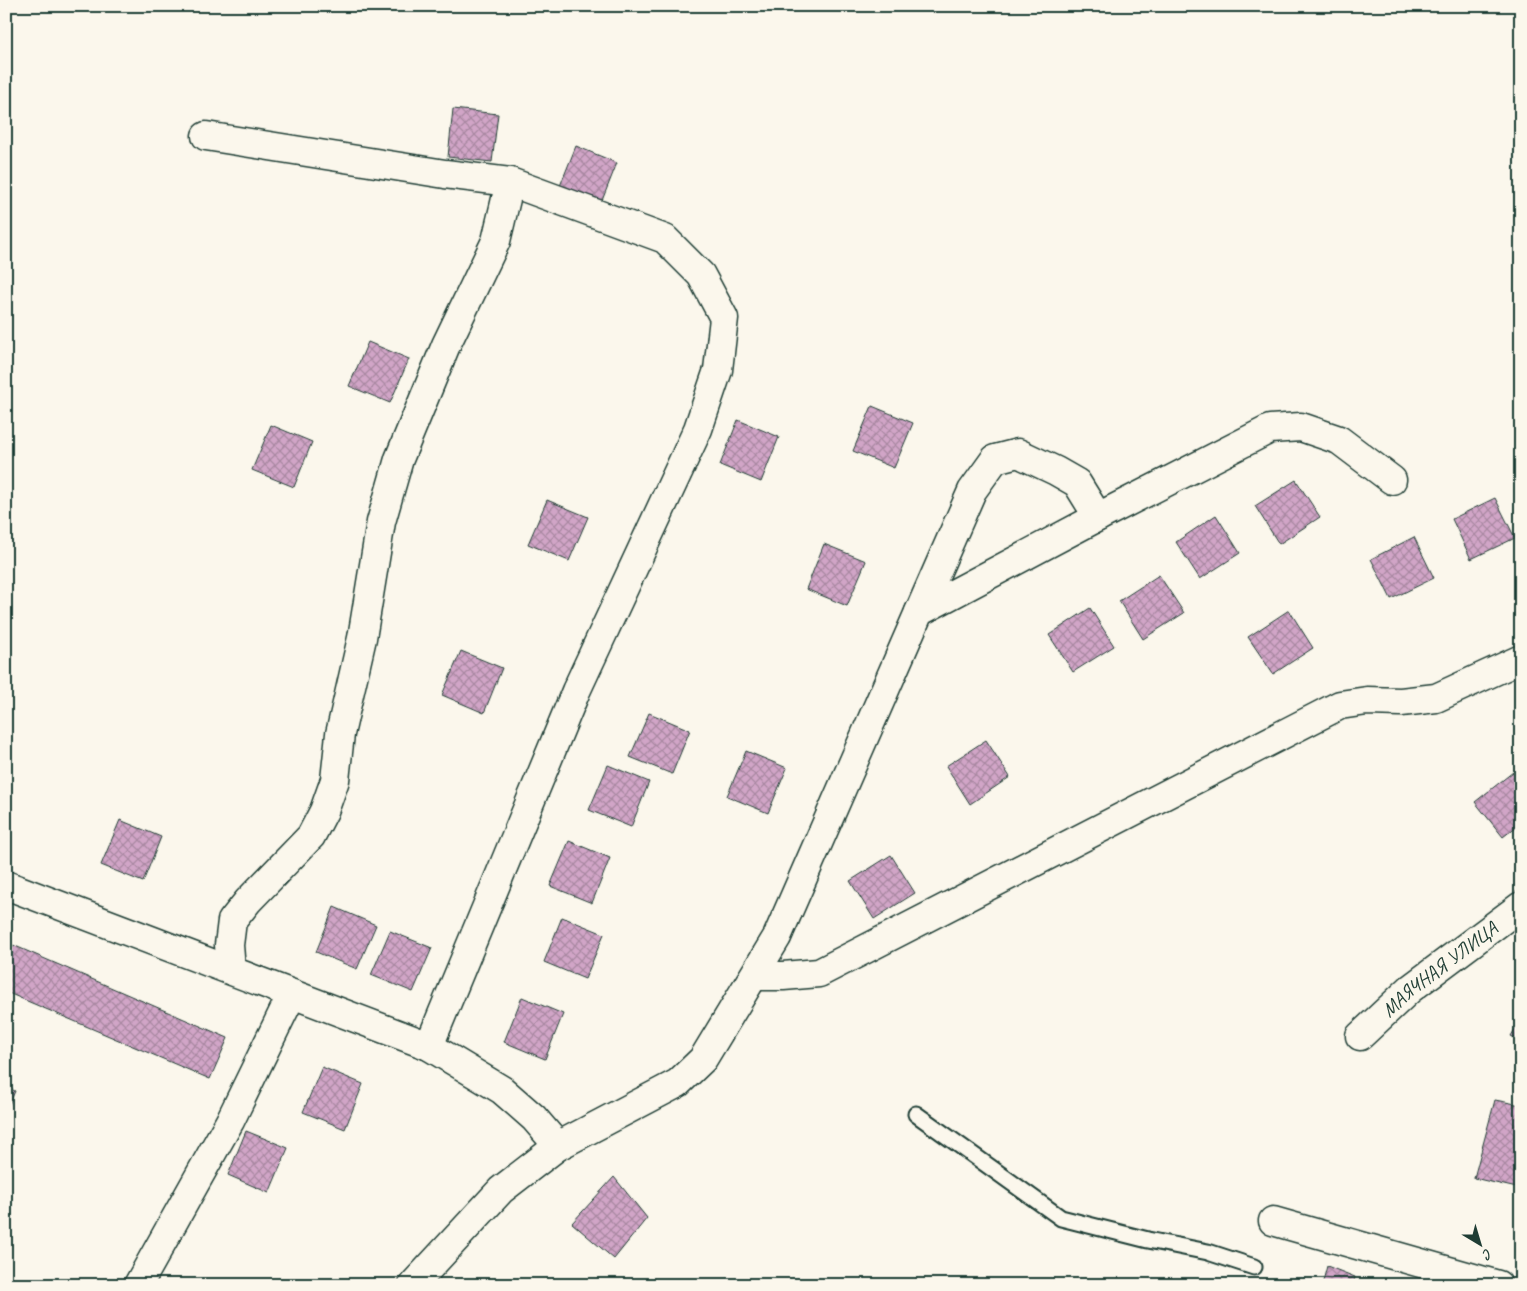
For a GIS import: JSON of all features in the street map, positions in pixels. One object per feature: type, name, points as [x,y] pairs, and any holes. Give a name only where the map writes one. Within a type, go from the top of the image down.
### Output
[{"type":"street","points":[[206,136],[445,174],[510,182],[665,239],[701,275],[724,318],[718,370],[698,429],[576,691],[430,1046]]},
{"type":"street","points":[[232,970],[229,945],[232,921],[248,901],[311,836],[324,811],[336,780],[340,734],[362,638],[381,522],[399,459],[446,345],[496,241],[510,182]]},
{"type":"street","points":[[919,612],[1270,429],[1301,427],[1339,440],[1392,480]]},
{"type":"street","points":[[413,1285],[501,1190],[558,1146],[678,1083],[703,1059],[777,937],[972,490],[995,459],[1018,453],[1076,482],[1098,517]]},
{"type":"street","points":[[755,976],[819,973],[1340,705],[1366,701],[1402,702],[1436,698],[1521,659]]},
{"type":"street","points":[[8,891],[232,970],[430,1046],[502,1090],[534,1118],[558,1146]]},
{"type":"street","name":"МАЯЧНАЯ УЛИЦА","points":[[1360,1036],[1410,989],[1521,906]]},
{"type":"street","points":[[138,1285],[230,1121],[292,994]]},
{"type":"street","points":[[1273,1221],[1498,1285]]},
{"type":"lane","points":[[916,1114],[1061,1218],[1148,1240],[1208,1252],[1254,1268]]},
{"type":"building","points":[[453,109],[498,114],[492,162],[448,157]]},
{"type":"building","points":[[576,146],[617,163],[599,208],[558,191]]},
{"type":"building","points":[[368,342],[409,359],[390,403],[349,386]]},
{"type":"building","points":[[872,406],[913,423],[894,468],[853,451]]},
{"type":"building","points":[[738,420],[779,437],[761,482],[720,465]]},
{"type":"building","points":[[271,425],[312,442],[294,487],[252,470]]},
{"type":"building","points":[[1296,480],[1320,517],[1279,544],[1255,506]]},
{"type":"building","points":[[1495,498],[1515,538],[1471,559],[1452,519]]},
{"type":"building","points":[[547,500],[588,517],[569,561],[528,544]]},
{"type":"building","points":[[1216,515],[1240,553],[1200,579],[1176,542]]},
{"type":"building","points":[[1414,537],[1434,578],[1391,599],[1371,559]]},
{"type":"building","points":[[824,544],[866,561],[847,606],[806,589]]},
{"type":"building","points":[[1159,575],[1184,613],[1143,639],[1119,601]]},
{"type":"building","points":[[1090,608],[1114,646],[1073,672],[1049,635]]},
{"type":"building","points":[[1289,610],[1313,648],[1273,674],[1248,637]]},
{"type":"building","points":[[461,651],[502,668],[484,713],[442,695]]},
{"type":"building","points":[[649,713],[690,730],[672,774],[630,757]]},
{"type":"building","points":[[986,740],[1010,777],[970,804],[946,766]]},
{"type":"building","points":[[746,751],[787,768],[768,813],[727,796]]},
{"type":"building","points":[[608,765],[649,782],[631,827],[589,810]]},
{"type":"building","points":[[1513,772],[1521,781],[1521,823],[1503,837],[1475,802]]},
{"type":"building","points":[[120,820],[161,837],[143,882],[101,865]]},
{"type":"building","points":[[569,841],[610,858],[592,903],[550,886]]},
{"type":"building","points":[[891,855],[915,893],[874,919],[850,881]]},
{"type":"building","points":[[334,907],[376,925],[357,969],[316,952]]},
{"type":"building","points":[[562,917],[604,934],[585,979],[544,962]]},
{"type":"building","points":[[390,931],[432,948],[413,992],[371,975]]},
{"type":"building","points":[[13,945],[228,1038],[210,1079],[6,992],[6,959]]},
{"type":"building","points":[[522,997],[563,1014],[545,1059],[504,1042]]},
{"type":"building","points":[[1521,1019],[1521,1041],[1511,1036]]},
{"type":"building","points":[[322,1067],[363,1084],[345,1129],[303,1112]]},
{"type":"building","points":[[6,1087],[15,1091],[6,1112]]},
{"type":"building","points":[[1495,1100],[1521,1105],[1521,1189],[1474,1178]]},
{"type":"building","points":[[246,1131],[288,1148],[269,1193],[228,1175]]},
{"type":"building","points":[[614,1177],[647,1218],[614,1259],[572,1223]]},
{"type":"building","points":[[1327,1266],[1355,1277],[1353,1285],[1322,1285]]}]
